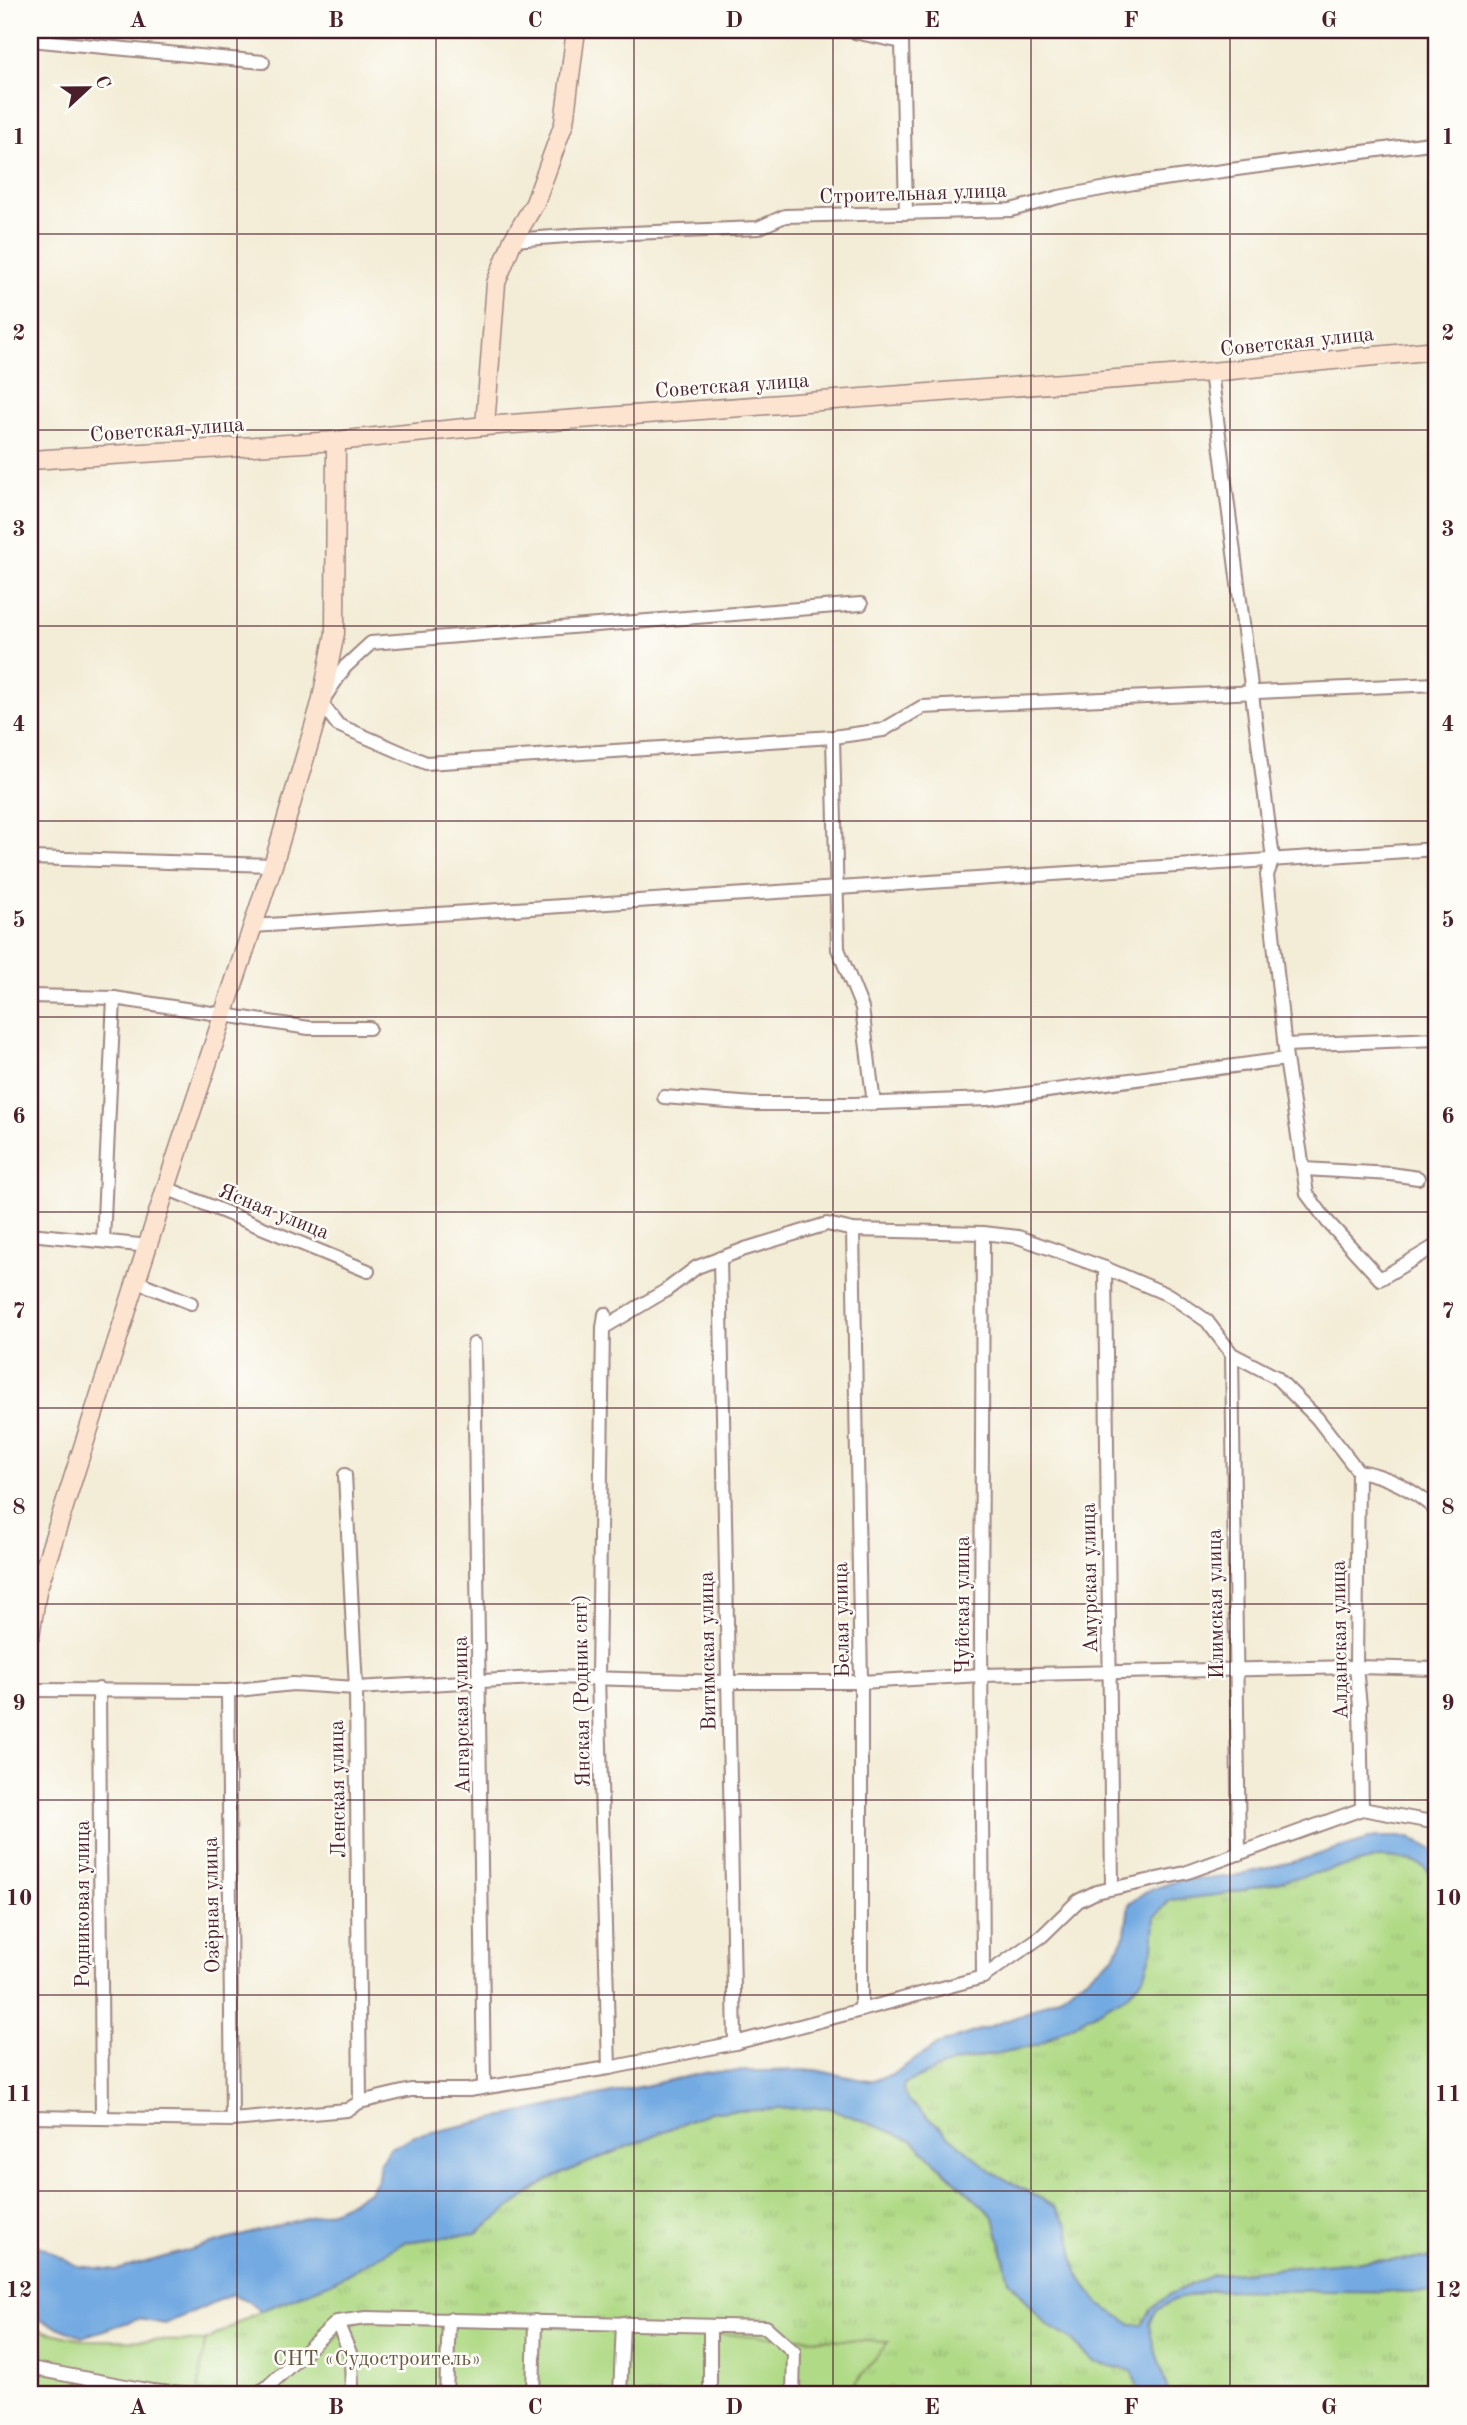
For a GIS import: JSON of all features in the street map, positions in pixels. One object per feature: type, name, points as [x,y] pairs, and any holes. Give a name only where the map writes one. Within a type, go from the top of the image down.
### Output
[{"type":"main road","points":[[485,426],[496,283],[513,240],[535,203],[564,123],[576,30]]},
{"type":"main road","name":"Советская улица","points":[[30,460],[336,441],[485,426],[1211,372],[1437,351]]},
{"type":"main road","points":[[30,1636],[37,1591],[273,865],[321,703],[335,633],[336,441]]},
{"type":"street","points":[[854,32],[902,42],[906,213]]},
{"type":"street","points":[[30,40],[263,62]]},
{"type":"street","name":"Строительная улица","points":[[513,240],[758,228],[785,216],[1011,210],[1059,197],[1134,183],[1437,142]]},
{"type":"street","points":[[1211,372],[1254,694],[1273,859],[1267,874],[1286,1059],[1307,1194],[1327,1221],[1380,1279],[1436,1248]]},
{"type":"street","points":[[861,604],[371,643],[345,667],[321,703],[338,725],[426,763],[832,737],[883,730],[922,707],[1437,684]]},
{"type":"street","points":[[832,737],[838,949],[862,1008],[874,1104]]},
{"type":"street","points":[[253,926],[1437,849]]},
{"type":"street","points":[[30,858],[273,865]]},
{"type":"street","points":[[30,996],[114,998],[309,1028],[369,1028]]},
{"type":"street","points":[[103,1241],[114,998]]},
{"type":"street","points":[[1285,1045],[1437,1039]]},
{"type":"street","points":[[664,1097],[754,1104],[874,1104],[988,1098],[1286,1059]]},
{"type":"street","points":[[1304,1170],[1391,1174],[1418,1178]]},
{"type":"street","name":"Ясная улица","points":[[166,1188],[368,1271]]},
{"type":"street","points":[[603,1328],[665,1291],[696,1268],[827,1224],[853,1230],[983,1233],[1018,1237],[1105,1268],[1180,1302],[1207,1321],[1232,1354],[1276,1377],[1317,1418],[1358,1471],[1380,1474],[1419,1494],[1437,1511]]},
{"type":"street","name":"Белая улица","points":[[853,1230],[861,1682],[861,2010]]},
{"type":"street","name":"Чуйская улица","points":[[983,1233],[983,1977]]},
{"type":"street","points":[[30,1234],[149,1245]]},
{"type":"street","name":"Витимская улица","points":[[720,1258],[735,2043]]},
{"type":"street","name":"Амурская улица","points":[[1105,1268],[1112,1887]]},
{"type":"street","points":[[138,1282],[191,1303]]},
{"type":"street","name":"Янская (Родник снт)","points":[[605,1314],[598,1676],[609,2068]]},
{"type":"street","name":"Ангарская улица","points":[[474,1345],[484,2086]]},
{"type":"street","name":"Илимская улица","points":[[1232,1354],[1240,1854]]},
{"type":"street","name":"Алданская улица","points":[[1358,1471],[1356,1667],[1360,1706],[1362,1809]]},
{"type":"street","name":"Ленская улица","points":[[345,1475],[356,1688],[360,2102]]},
{"type":"street","points":[[30,1690],[228,1691],[293,1684],[356,1688],[598,1676],[727,1682],[861,1682],[981,1675],[1356,1667],[1437,1670]]},
{"type":"street","name":"Родниковая улица","points":[[99,1689],[102,2118]]},
{"type":"street","name":"Озёрная улица","points":[[228,1691],[232,2120]]},
{"type":"street","points":[[30,2117],[232,2120],[347,2110],[360,2102],[411,2090],[469,2090],[609,2068],[735,2043],[983,1977],[1042,1936],[1078,1901],[1112,1887],[1185,1872],[1362,1809],[1437,1823]]},
{"type":"street","points":[[261,2393],[337,2322],[366,2318],[765,2327],[794,2352],[793,2395]]},
{"type":"street","points":[[446,2395],[449,2319]]},
{"type":"street","points":[[533,2395],[535,2321]]},
{"type":"street","points":[[337,2322],[351,2355],[352,2395]]},
{"type":"street","points":[[620,2395],[623,2323]]},
{"type":"street","points":[[710,2326],[710,2395]]},
{"type":"street","points":[[30,2368],[152,2391],[191,2395]]},
{"type":"green space","points":[[1380,1858],[1412,1861],[1424,1867],[1437,1879],[1437,2258],[1344,2262],[1212,2275],[1152,2309],[1142,2324],[1131,2324],[1099,2304],[1077,2273],[1068,2226],[1054,2206],[992,2172],[908,2101],[903,2091],[904,2084],[951,2063],[1038,2045],[1130,1993],[1145,1974],[1153,1948],[1155,1917],[1170,1900],[1225,1894]]},
{"type":"green space","points":[[827,2107],[912,2140],[994,2217],[1009,2281],[1045,2323],[1070,2339],[1094,2361],[1132,2371],[1140,2395],[846,2395],[888,2342],[264,2395],[214,2395],[198,2390],[205,2341],[260,2311],[331,2283],[405,2242],[476,2233],[549,2179],[710,2112]]},
{"type":"green space","points":[[1345,2289],[1437,2292],[1437,2395],[1169,2395],[1151,2336],[1150,2323],[1156,2311],[1173,2300],[1211,2290]]},
{"type":"green space","name":"СНТ «Судостроитель»","points":[[361,2318],[888,2342],[846,2395],[264,2395]]},
{"type":"green space","points":[[30,2328],[82,2340],[205,2341],[198,2390],[214,2395],[30,2395]]},
{"type":"water","points":[[1375,1837],[1410,1837],[1434,1850],[1437,1853],[1437,1879],[1424,1867],[1412,1861],[1380,1858],[1225,1894],[1170,1900],[1155,1917],[1153,1948],[1145,1974],[1130,1993],[1038,2045],[951,2063],[904,2084],[903,2091],[908,2101],[992,2172],[1054,2206],[1068,2226],[1077,2273],[1099,2304],[1131,2324],[1142,2324],[1152,2309],[1170,2294],[1212,2275],[1344,2262],[1437,2258],[1437,2292],[1211,2290],[1173,2300],[1156,2311],[1150,2323],[1151,2336],[1169,2395],[1140,2395],[1132,2371],[1094,2362],[1070,2339],[1045,2323],[1009,2280],[994,2217],[912,2140],[827,2107],[710,2112],[549,2179],[476,2233],[405,2242],[331,2283],[260,2311],[246,2300],[232,2294],[165,2324],[138,2319],[82,2337],[30,2316],[30,2241],[77,2266],[117,2270],[335,2210],[369,2192],[378,2178],[380,2162],[390,2148],[415,2136],[708,2072],[815,2070],[868,2081],[890,2076],[937,2045],[1022,2015],[1059,1997],[1114,1956],[1125,1934],[1129,1904],[1145,1892],[1182,1879],[1230,1877],[1300,1860]]}]
